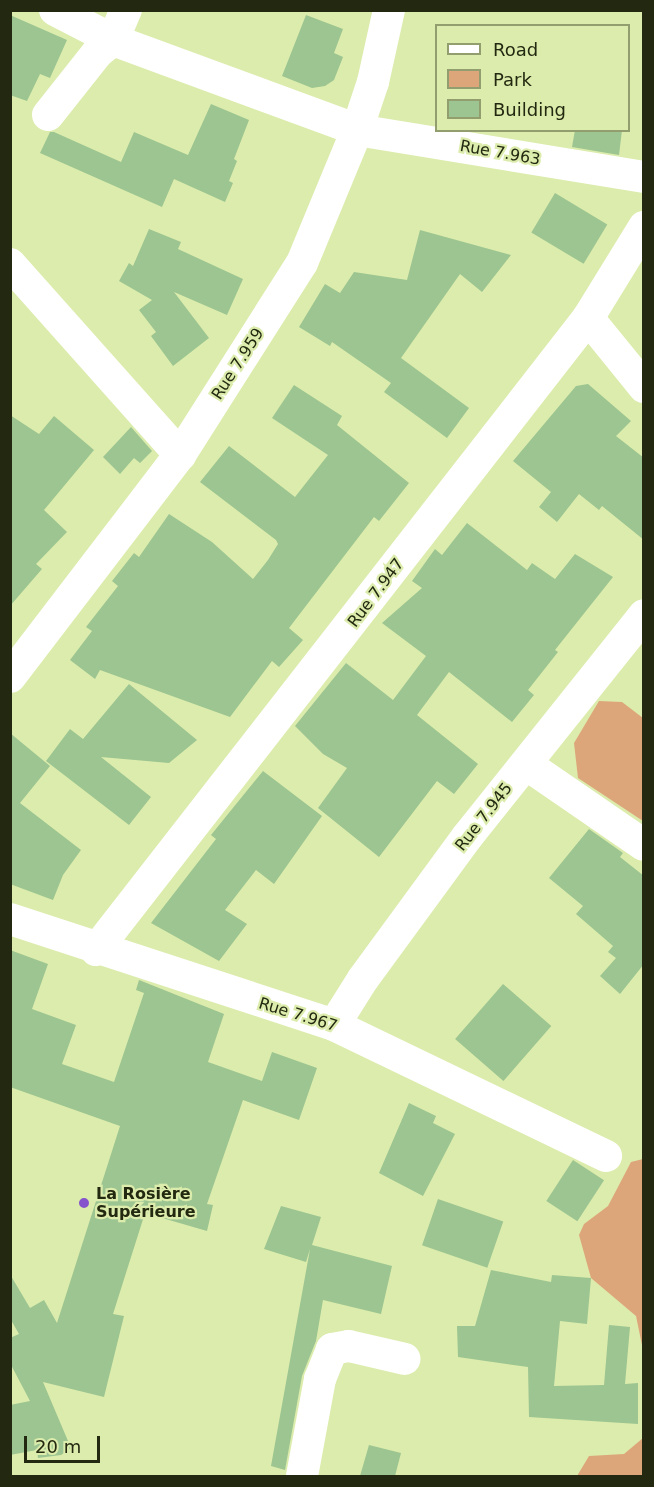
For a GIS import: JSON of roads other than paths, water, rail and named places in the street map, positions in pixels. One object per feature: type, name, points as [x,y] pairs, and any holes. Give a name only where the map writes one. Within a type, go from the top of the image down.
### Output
[{"type":"street","name":"Rue 7.963","points":[[55,10],[113,40],[357,130],[644,177]]},
{"type":"street","points":[[48,115],[98,52],[113,40],[126,10]]},
{"type":"street","name":"Rue 7.959","points":[[10,677],[180,454],[302,263],[357,130],[373,82],[389,10]]},
{"type":"street","name":"Rue 7.947","points":[[96,950],[588,318],[644,227]]},
{"type":"street","points":[[10,264],[180,454]]},
{"type":"street","points":[[588,318],[644,387]]},
{"type":"street","name":"Rue 7.945","points":[[334,1025],[363,978],[526,764],[644,615]]},
{"type":"street","points":[[526,764],[644,844]]},
{"type":"street","name":"Rue 7.967","points":[[10,919],[96,950],[334,1025],[606,1156]]},
{"type":"street","points":[[302,1476],[320,1379],[332,1349],[349,1346],[405,1359]]},
{"type":"place","name":"La Rosière Supérieure","points":[[84,1203]]}]
